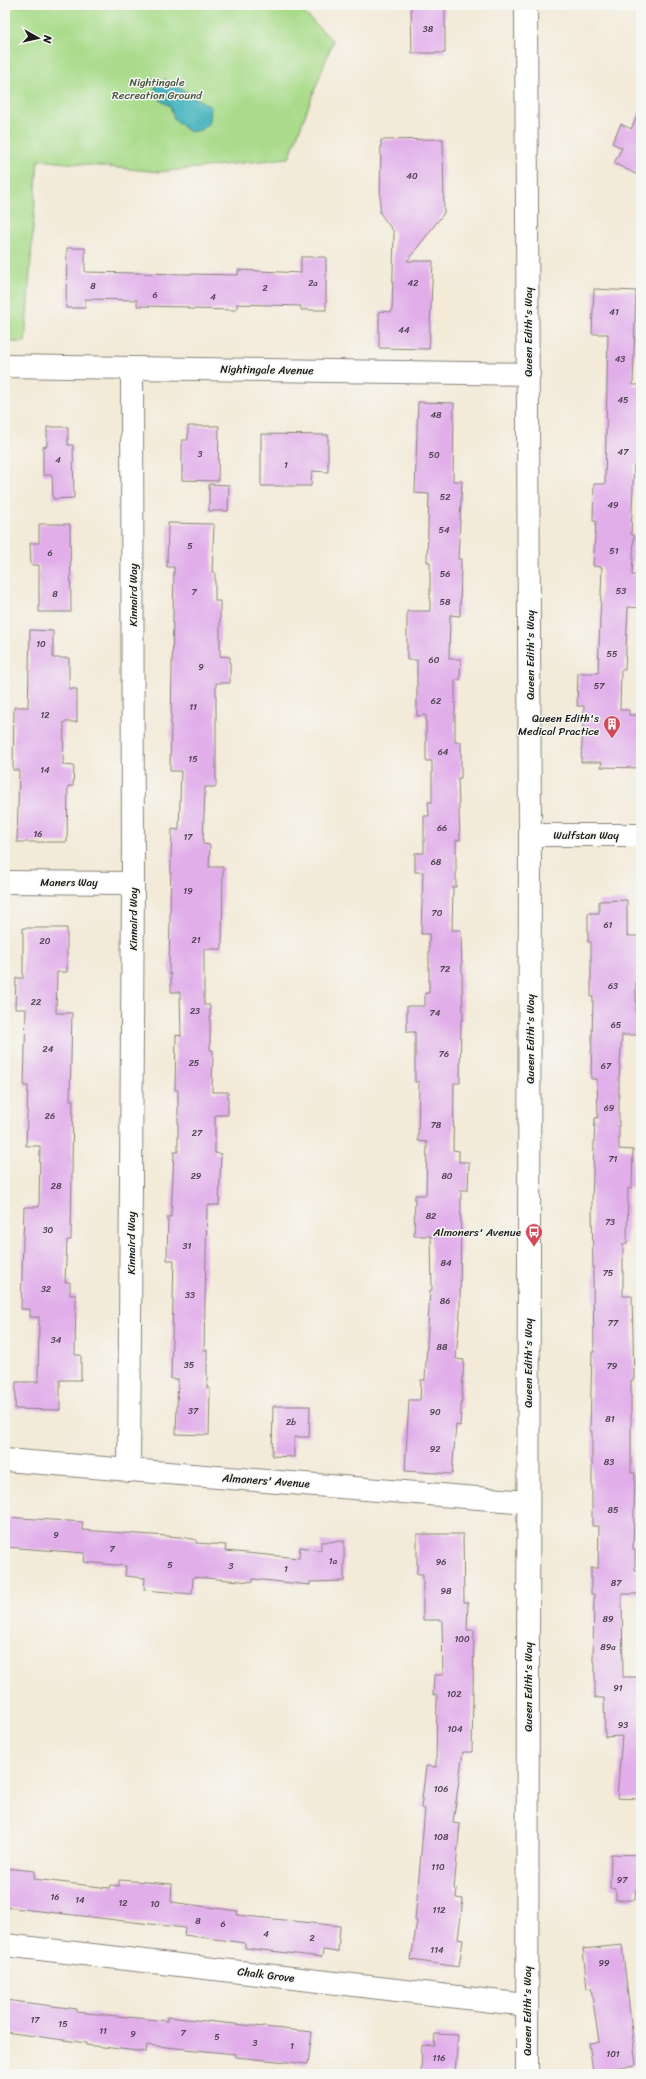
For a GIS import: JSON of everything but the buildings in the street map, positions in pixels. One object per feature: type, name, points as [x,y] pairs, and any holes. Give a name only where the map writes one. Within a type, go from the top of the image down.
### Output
[{"type":"street","name":"Queen Edith's Way","points":[[526,5],[529,374],[530,835],[527,2074]]},
{"type":"street","name":"Nightingale Avenue","points":[[5,366],[529,374]]},
{"type":"street","name":"Kinnaird Way","points":[[129,1471],[133,882],[132,368]]},
{"type":"street","name":"Wulfstan Way","points":[[530,835],[641,835]]},
{"type":"street","name":"Maners Way","points":[[5,882],[133,882]]},
{"type":"street","name":"Almoners' Avenue","points":[[5,1460],[528,1502]]},
{"type":"street","name":"Chalk Grove","points":[[5,1945],[527,2005]]},
{"type":"green space","name":"Nightingale Recreation Ground","points":[[5,5],[296,5],[333,41],[289,158],[159,172],[38,160],[25,342],[5,342]]},
{"type":"water","points":[[165,79],[211,107],[210,122],[201,130],[189,132],[174,119],[170,106],[161,101],[154,88]]},
{"type":"place","name":"Queen Edith's Medical Practice","points":[[612,739]]},
{"type":"place","name":"Almoners' Avenue","points":[[534,1247]]}]
